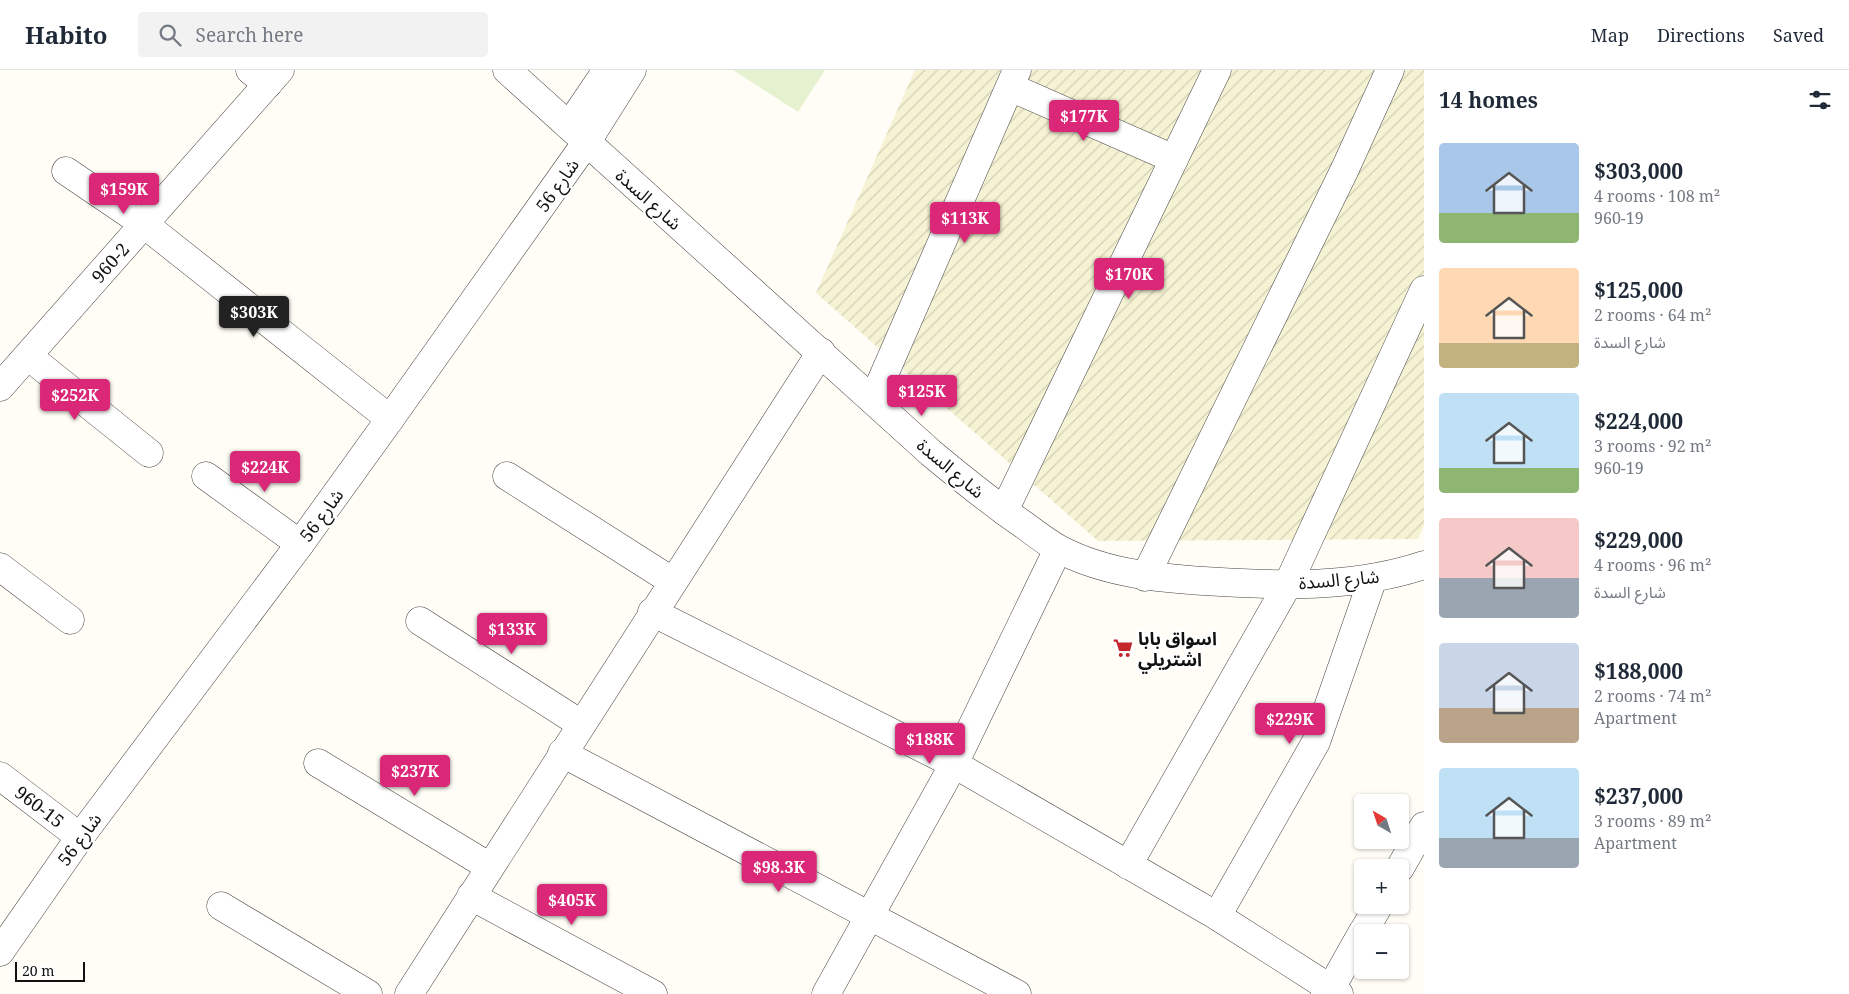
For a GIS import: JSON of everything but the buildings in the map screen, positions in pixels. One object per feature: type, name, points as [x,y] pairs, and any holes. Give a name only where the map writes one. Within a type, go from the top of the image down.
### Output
[{"type":"street","name":"شارع السدة","points":[[507,70],[931,453],[1004,511],[1058,548],[1101,565],[1145,576],[1231,583],[1316,584],[1373,578],[1424,564]]},
{"type":"street","points":[[578,135],[607,70]]},
{"type":"street","name":"شارع 56","points":[[0,952],[80,837],[300,544],[390,419],[578,135],[632,70]]},
{"type":"street","points":[[1004,511],[1217,70]]},
{"type":"street","points":[[1145,576],[1345,169],[1390,70]]},
{"type":"street","name":"960-2","points":[[0,387],[144,224],[266,75]]},
{"type":"street","points":[[873,400],[1014,78],[1174,159]]},
{"type":"street","points":[[66,171],[144,224],[390,419]]},
{"type":"street","points":[[1128,865],[1288,584],[1424,290]]},
{"type":"street","points":[[409,994],[652,612],[821,352]]},
{"type":"street","points":[[28,356],[149,453]]},
{"type":"street","points":[[206,476],[300,544]]},
{"type":"street","points":[[507,476],[672,581]]},
{"type":"street","points":[[826,994],[954,764],[1058,548]]},
{"type":"street","points":[[0,567],[70,620]]},
{"type":"street","points":[[1217,916],[1316,742],[1373,578]]},
{"type":"street","points":[[652,612],[954,764],[1217,916],[1332,992],[1354,950]]},
{"type":"street","points":[[420,621],[581,724]]},
{"type":"street","points":[[562,754],[1017,994]]},
{"type":"street","points":[[318,763],[490,867]]},
{"type":"street","name":"960-15","points":[[0,776],[80,837]]},
{"type":"street","points":[[1405,859],[1424,826]]},
{"type":"street","points":[[471,896],[653,994]]},
{"type":"street","points":[[221,906],[368,994]]},
{"type":"shaded area","points":[[915,70],[1424,70],[1424,525],[1418,539],[1098,541],[816,293]]},
{"type":"green space","points":[[733,70],[825,70],[798,112]]},
{"type":"place","name":"اسواق بابا اشتريلي","points":[[1123,648]]}]
